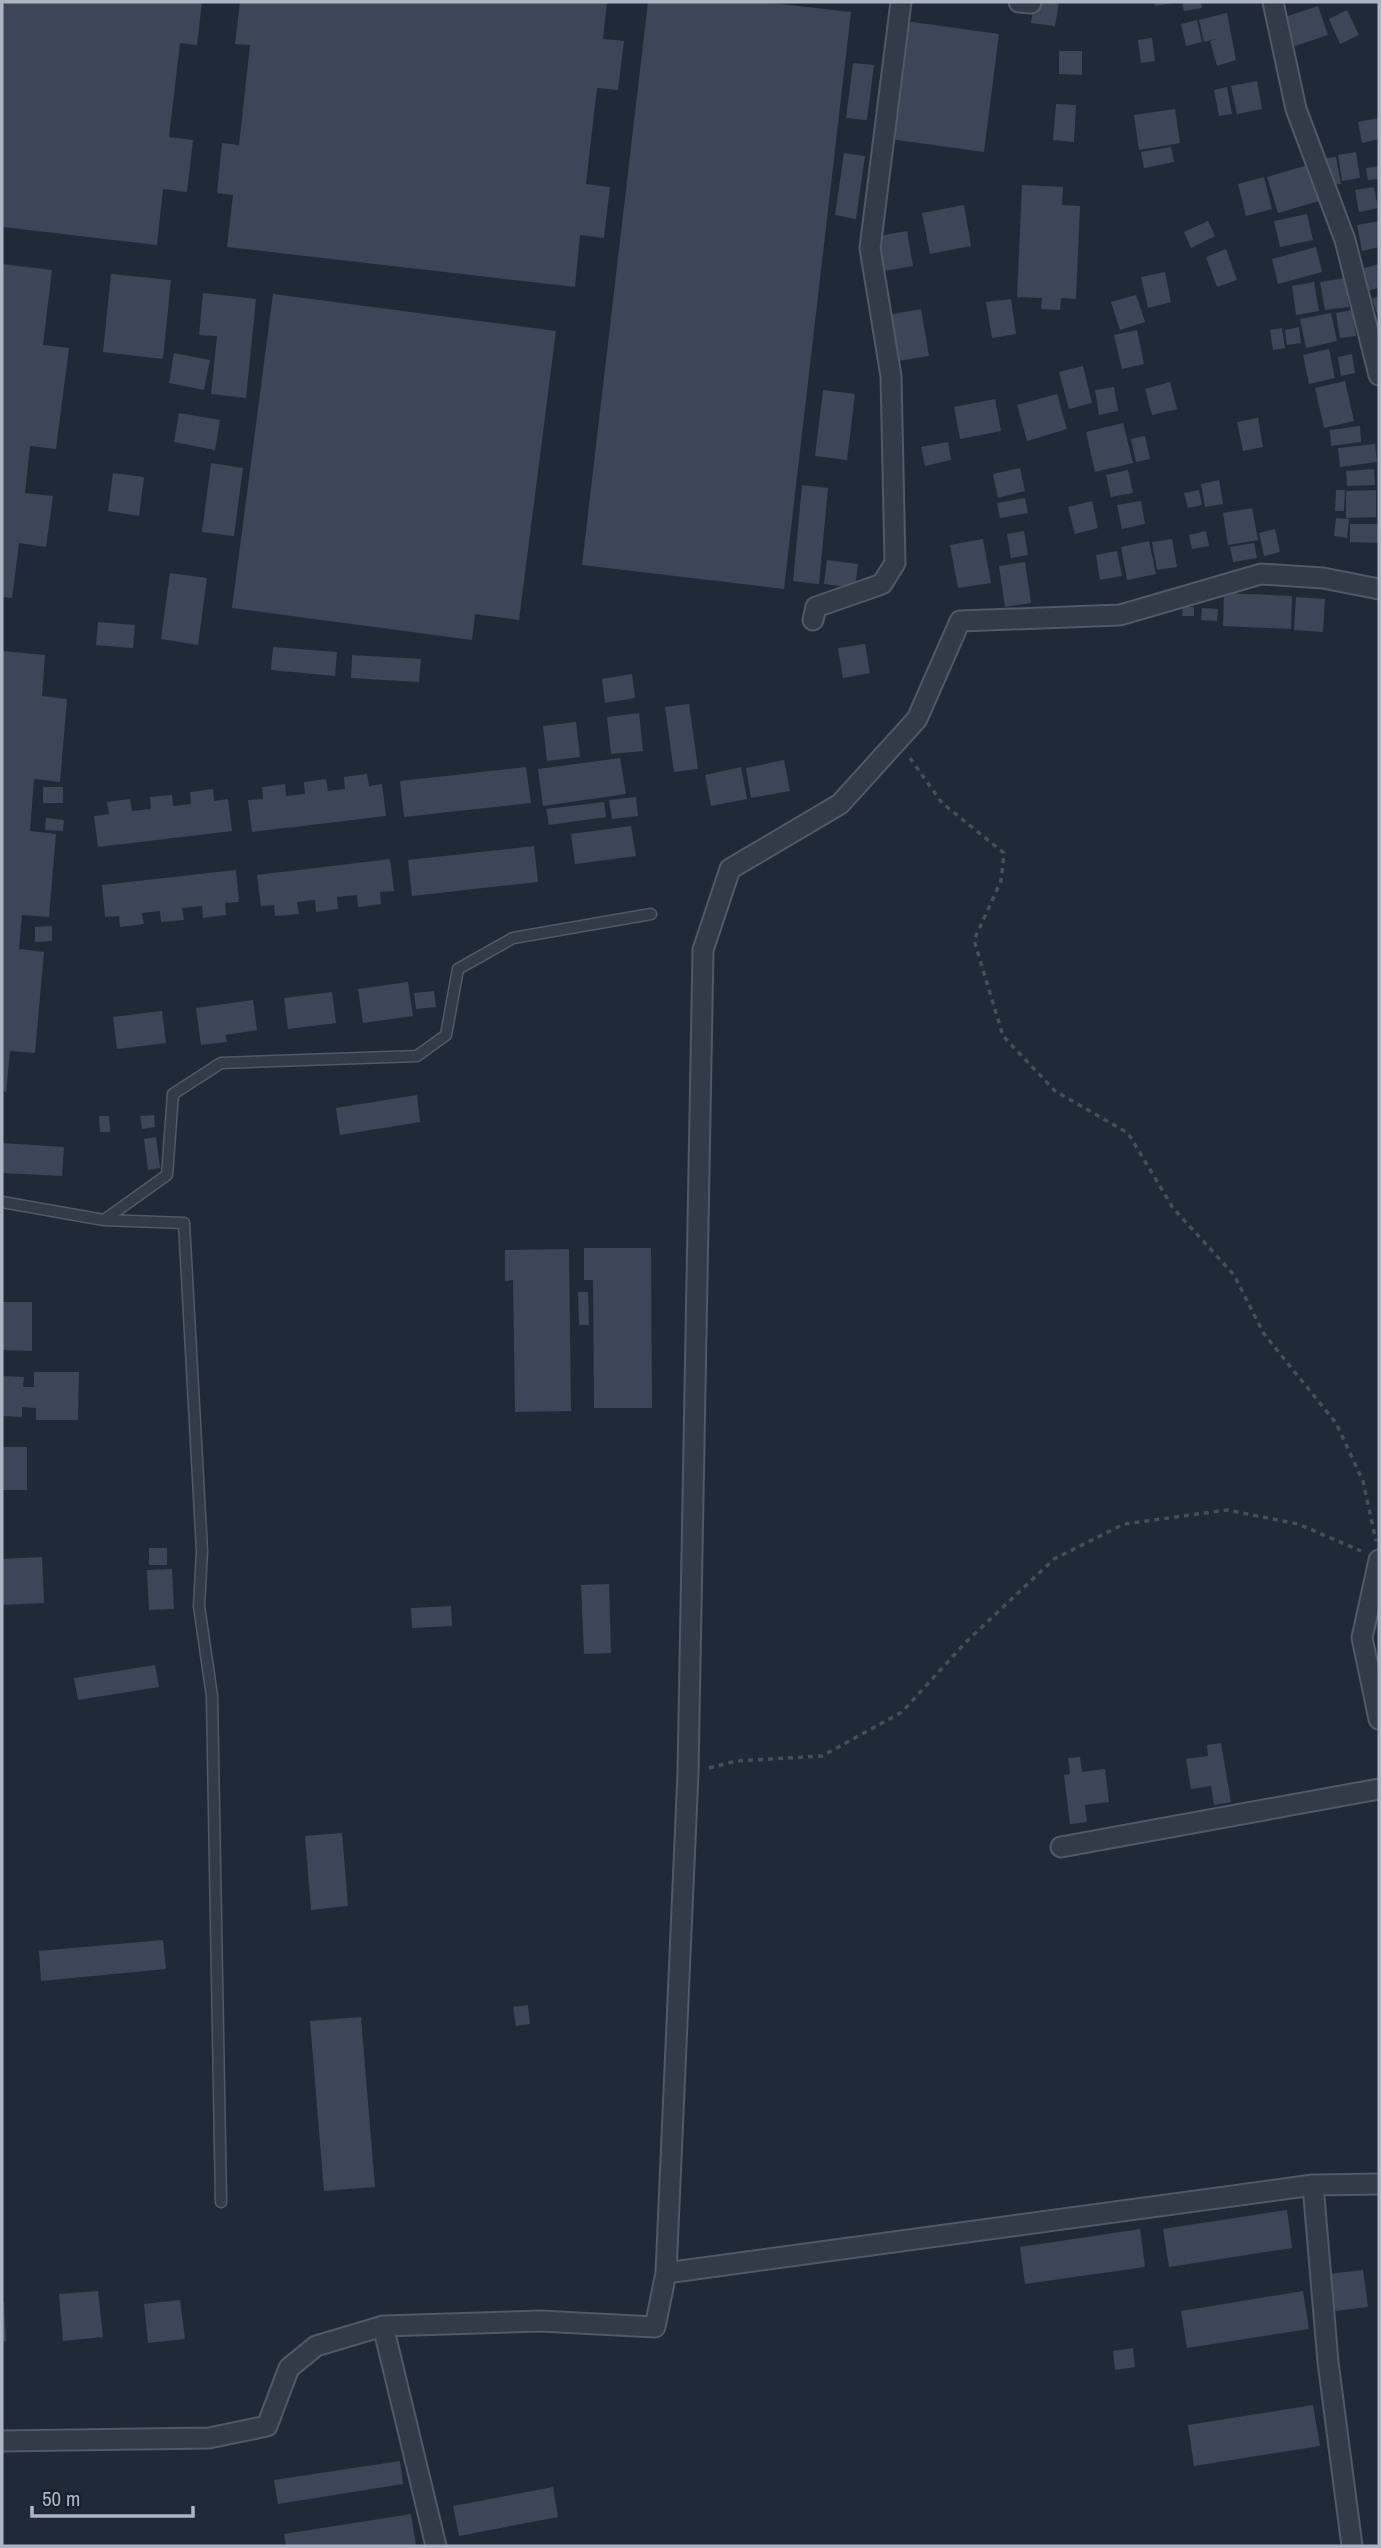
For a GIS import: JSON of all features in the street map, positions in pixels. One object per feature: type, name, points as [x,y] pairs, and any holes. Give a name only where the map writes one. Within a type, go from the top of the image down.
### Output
[{"type":"street","points":[[813,620],[816,607],[881,584],[895,563],[891,376],[870,248],[901,2]]},
{"type":"street","points":[[1273,2],[1296,110],[1345,240],[1379,375]]},
{"type":"street","points":[[2,2441],[209,2438],[267,2426],[289,2368],[316,2346],[383,2326],[540,2322],[655,2328],[666,2273],[688,1773],[704,950],[730,869],[840,804],[917,719],[960,621],[1121,615],[1261,574],[1379,585]]},
{"type":"street","points":[[1374,1553],[1362,1638],[1379,1719]]},
{"type":"street","points":[[1061,1847],[1379,1789]]},
{"type":"street","points":[[666,2273],[1312,2185],[1379,2184]]},
{"type":"street","points":[[1312,2185],[1328,2362],[1352,2546]]},
{"type":"street","points":[[383,2326],[436,2546]]},
{"type":"lane","points":[[104,1220],[167,1175],[173,1094],[220,1063],[417,1056],[446,1035],[458,969],[513,938],[651,914]]},
{"type":"lane","points":[[2,1202],[104,1220],[184,1223],[202,1551],[199,1606],[212,1696],[221,2202]]},
{"type":"path","points":[[688,1773],[736,1761],[822,1756],[902,1712],[965,1642],[1054,1559],[1124,1524],[1227,1510],[1298,1524],[1374,1553],[1363,1481],[1336,1423],[1264,1334],[1234,1275],[1173,1208],[1128,1133],[1055,1091],[1003,1036],[974,940],[1001,881],[1004,853],[942,803],[897,741]]},
{"type":"building","points":[[2,2],[202,2],[197,45],[180,43],[169,137],[193,140],[187,192],[163,189],[157,245],[2,227]]},
{"type":"building","points":[[240,2],[607,2],[603,39],[624,41],[618,90],[597,88],[586,184],[610,187],[604,238],[580,235],[575,287],[227,247],[233,195],[217,193],[222,143],[239,145],[250,45],[235,44]]},
{"type":"building","points":[[648,2],[764,2],[851,12],[784,589],[582,565]]},
{"type":"building","points":[[1034,2],[1059,2],[1055,26],[1031,23]]},
{"type":"building","points":[[1154,2],[1172,2],[1172,3],[1155,6]]},
{"type":"building","points":[[1182,2],[1201,2],[1202,8],[1184,11]]},
{"type":"building","points":[[1318,6],[1328,35],[1295,46],[1285,17]]},
{"type":"building","points":[[1347,10],[1359,35],[1340,44],[1329,19]]},
{"type":"building","points":[[1227,13],[1236,60],[1217,66],[1210,41],[1219,38],[1204,42],[1199,20]]},
{"type":"building","points":[[1197,20],[1202,42],[1186,46],[1181,24]]},
{"type":"building","points":[[905,21],[999,34],[984,152],[890,139]]},
{"type":"building","points":[[1152,38],[1155,61],[1141,63],[1138,40]]},
{"type":"building","points":[[1059,51],[1082,51],[1082,75],[1059,74]]},
{"type":"building","points":[[853,63],[874,65],[867,120],[846,118]]},
{"type":"building","points":[[1257,81],[1262,109],[1237,114],[1231,86]]},
{"type":"building","points":[[1227,87],[1232,114],[1219,116],[1214,90]]},
{"type":"building","points":[[1056,104],[1076,105],[1074,142],[1053,140]]},
{"type":"building","points":[[1175,109],[1180,143],[1139,150],[1134,115]]},
{"type":"building","points":[[1379,118],[1379,139],[1362,143],[1358,122]]},
{"type":"building","points":[[1171,147],[1174,162],[1144,168],[1141,152]]},
{"type":"building","points":[[1356,152],[1360,178],[1342,181],[1338,155]]},
{"type":"building","points":[[844,153],[865,156],[856,219],[835,215]]},
{"type":"building","points":[[1336,157],[1341,184],[1332,185],[1326,158]]},
{"type":"building","points":[[1308,165],[1319,201],[1278,213],[1267,177]]},
{"type":"building","points":[[1379,166],[1379,179],[1368,180],[1366,168]]},
{"type":"building","points":[[1264,177],[1272,209],[1246,216],[1238,184]]},
{"type":"building","points":[[1022,185],[1063,187],[1062,205],[1080,206],[1076,299],[1061,298],[1060,310],[1041,309],[1042,298],[1017,297]]},
{"type":"building","points":[[1374,187],[1378,208],[1359,212],[1355,190]]},
{"type":"building","points":[[964,205],[971,246],[930,254],[922,213]]},
{"type":"building","points":[[1307,214],[1313,240],[1280,247],[1274,221]]},
{"type":"building","points":[[1208,221],[1215,236],[1191,248],[1184,232]]},
{"type":"building","points":[[1379,221],[1379,247],[1362,251],[1357,225]]},
{"type":"building","points":[[907,231],[913,266],[884,271],[879,236]]},
{"type":"building","points":[[1316,247],[1322,272],[1278,284],[1272,259]]},
{"type":"building","points":[[1226,249],[1237,280],[1217,287],[1206,257]]},
{"type":"building","points":[[2,264],[52,270],[43,345],[69,348],[56,449],[30,446],[25,493],[53,496],[46,547],[19,543],[12,598],[2,597]]},
{"type":"building","points":[[1379,264],[1379,288],[1366,291],[1361,269]]},
{"type":"building","points":[[1165,272],[1171,302],[1148,308],[1141,277]]},
{"type":"building","points":[[111,274],[171,280],[163,359],[103,352]]},
{"type":"building","points":[[1345,278],[1349,307],[1325,310],[1320,282]]},
{"type":"building","points":[[1314,282],[1319,311],[1296,315],[1292,286]]},
{"type":"building","points":[[203,293],[256,299],[246,398],[211,394],[217,336],[199,335]]},
{"type":"building","points":[[273,294],[556,331],[519,620],[475,614],[472,640],[232,608]]},
{"type":"building","points":[[1136,295],[1145,322],[1120,330],[1111,302]]},
{"type":"building","points":[[1379,296],[1379,319],[1372,299]]},
{"type":"building","points":[[1011,299],[1016,334],[992,338],[986,302]]},
{"type":"building","points":[[921,309],[929,356],[892,362],[883,316]]},
{"type":"building","points":[[1352,310],[1356,336],[1340,338],[1336,313]]},
{"type":"building","points":[[1331,313],[1337,341],[1306,348],[1300,319]]},
{"type":"building","points":[[1299,327],[1301,343],[1287,345],[1285,330]]},
{"type":"building","points":[[1282,328],[1285,348],[1273,350],[1270,330]]},
{"type":"building","points":[[1137,330],[1144,364],[1122,369],[1114,335]]},
{"type":"building","points":[[1329,349],[1335,378],[1309,384],[1303,355]]},
{"type":"building","points":[[174,353],[210,360],[204,390],[169,383]]},
{"type":"building","points":[[1352,354],[1355,373],[1341,376],[1338,357]]},
{"type":"building","points":[[1083,366],[1092,403],[1069,409],[1059,372]]},
{"type":"building","points":[[1345,381],[1354,421],[1324,428],[1315,388]]},
{"type":"building","points":[[1170,382],[1177,409],[1152,415],[1145,389]]},
{"type":"building","points":[[1114,387],[1118,411],[1099,415],[1095,390]]},
{"type":"building","points":[[823,390],[855,394],[847,460],[815,456]]},
{"type":"building","points":[[1057,394],[1067,429],[1027,441],[1017,405]]},
{"type":"building","points":[[995,399],[1001,431],[960,439],[954,407]]},
{"type":"building","points":[[179,413],[220,420],[215,450],[174,442]]},
{"type":"building","points":[[1258,418],[1263,447],[1243,451],[1237,422]]},
{"type":"building","points":[[1123,423],[1133,463],[1095,472],[1086,432]]},
{"type":"building","points":[[1360,426],[1361,442],[1331,446],[1330,430]]},
{"type":"building","points":[[1145,436],[1150,459],[1136,462],[1131,439]]},
{"type":"building","points":[[948,442],[951,460],[925,466],[921,447]]},
{"type":"building","points":[[1375,444],[1377,462],[1340,467],[1338,448]]},
{"type":"building","points":[[211,463],[243,468],[234,536],[202,532]]},
{"type":"building","points":[[1020,468],[1025,491],[998,498],[993,474]]},
{"type":"building","points":[[1374,469],[1375,485],[1347,486],[1346,471]]},
{"type":"building","points":[[1128,470],[1133,493],[1111,497],[1106,475]]},
{"type":"building","points":[[113,473],[144,477],[139,516],[108,511]]},
{"type":"building","points":[[1219,480],[1223,504],[1205,507],[1201,484]]},
{"type":"building","points":[[802,485],[828,488],[819,584],[793,581]]},
{"type":"building","points":[[1199,490],[1202,505],[1188,508],[1184,493]]},
{"type":"building","points":[[1336,490],[1345,490],[1344,511],[1335,511]]},
{"type":"building","points":[[1376,490],[1376,517],[1346,518],[1346,491]]},
{"type":"building","points":[[1025,498],[1028,513],[1000,518],[997,503]]},
{"type":"building","points":[[1092,501],[1098,528],[1075,534],[1068,507]]},
{"type":"building","points":[[1141,501],[1145,524],[1122,529],[1117,505]]},
{"type":"building","points":[[1252,508],[1258,540],[1228,545],[1223,513]]},
{"type":"building","points":[[1336,518],[1349,519],[1347,538],[1334,536]]},
{"type":"building","points":[[1350,524],[1379,524],[1379,543],[1350,542]]},
{"type":"building","points":[[1275,529],[1280,552],[1264,556],[1259,533]]},
{"type":"building","points":[[1024,531],[1028,555],[1011,558],[1007,534]]},
{"type":"building","points":[[1206,531],[1209,546],[1192,549],[1189,535]]},
{"type":"building","points":[[983,539],[991,583],[958,588],[950,545]]},
{"type":"building","points":[[1172,539],[1177,567],[1157,570],[1152,542]]},
{"type":"building","points":[[1149,541],[1156,574],[1127,580],[1121,547]]},
{"type":"building","points":[[1254,543],[1257,558],[1233,562],[1230,547]]},
{"type":"building","points":[[1117,551],[1122,576],[1100,580],[1096,555]]},
{"type":"building","points":[[827,560],[858,564],[855,588],[824,584]]},
{"type":"building","points":[[1025,562],[1031,603],[1005,607],[999,566]]},
{"type":"building","points":[[170,573],[207,578],[198,645],[161,639]]},
{"type":"building","points":[[1224,593],[1292,596],[1291,629],[1223,626]]},
{"type":"building","points":[[1296,597],[1325,599],[1323,632],[1294,630]]},
{"type":"building","points":[[1183,607],[1194,607],[1194,616],[1182,616]]},
{"type":"building","points":[[1202,608],[1218,609],[1217,621],[1201,620]]},
{"type":"building","points":[[98,622],[135,625],[133,648],[96,645]]},
{"type":"building","points":[[865,644],[870,673],[843,678],[838,648]]},
{"type":"building","points":[[273,647],[337,652],[335,676],[271,670]]},
{"type":"building","points":[[2,651],[45,655],[42,696],[67,699],[60,782],[34,779],[30,831],[56,834],[49,917],[22,915],[19,949],[44,952],[35,1053],[10,1051],[6,1092],[2,1091]]},
{"type":"building","points":[[352,655],[421,659],[419,682],[351,678]]},
{"type":"building","points":[[632,674],[635,698],[605,703],[602,679]]},
{"type":"building","points":[[689,704],[698,769],[674,772],[665,707]]},
{"type":"building","points":[[639,713],[643,751],[611,754],[607,717]]},
{"type":"building","points":[[576,722],[580,757],[547,761],[543,726]]},
{"type":"building","points":[[620,758],[626,794],[543,806],[538,769]]},
{"type":"building","points":[[784,760],[790,791],[751,798],[746,768]]},
{"type":"building","points":[[526,767],[531,803],[404,817],[400,781]]},
{"type":"building","points":[[741,767],[747,799],[711,806],[705,775]]},
{"type":"building","points":[[367,774],[369,786],[382,784],[386,816],[252,832],[248,800],[263,799],[262,787],[285,784],[286,796],[305,794],[304,782],[326,779],[328,791],[345,789],[344,777]]},
{"type":"building","points":[[43,787],[63,787],[63,803],[43,803]]},
{"type":"building","points":[[213,789],[214,801],[228,799],[232,831],[98,847],[94,816],[109,814],[107,802],[130,799],[132,811],[151,809],[150,797],[172,795],[173,806],[191,804],[190,792]]},
{"type":"building","points":[[636,797],[638,816],[612,819],[609,800]]},
{"type":"building","points":[[604,802],[606,817],[549,825],[546,809]]},
{"type":"building","points":[[46,818],[64,820],[63,831],[45,830]]},
{"type":"building","points":[[631,826],[636,856],[575,864],[571,834]]},
{"type":"building","points":[[534,846],[538,882],[412,896],[408,860]]},
{"type":"building","points":[[390,859],[394,891],[380,892],[381,904],[358,907],[357,895],[337,897],[338,909],[316,912],[315,900],[297,902],[299,914],[275,916],[274,905],[261,906],[257,875]]},
{"type":"building","points":[[236,870],[239,902],[225,903],[226,915],[203,918],[202,906],[182,908],[184,920],[161,922],[160,911],[142,913],[144,924],[120,927],[119,916],[105,917],[102,885]]},
{"type":"building","points":[[52,926],[52,941],[35,942],[35,927]]},
{"type":"building","points":[[408,982],[413,1016],[363,1023],[358,989]]},
{"type":"building","points":[[434,991],[436,1007],[416,1009],[414,993]]},
{"type":"building","points":[[332,992],[336,1023],[288,1029],[284,998]]},
{"type":"building","points":[[253,1000],[257,1030],[225,1035],[227,1042],[201,1045],[196,1008]]},
{"type":"building","points":[[162,1011],[166,1043],[117,1049],[113,1017]]},
{"type":"building","points":[[417,1095],[420,1122],[340,1135],[336,1108]]},
{"type":"building","points":[[154,1115],[155,1127],[142,1129],[140,1116]]},
{"type":"building","points":[[99,1116],[109,1116],[110,1132],[100,1132]]},
{"type":"building","points":[[156,1137],[160,1168],[148,1170],[144,1139]]},
{"type":"building","points":[[2,1143],[64,1147],[62,1176],[2,1173]]},
{"type":"building","points":[[584,1248],[651,1248],[652,1408],[594,1408],[593,1280],[584,1280]]},
{"type":"building","points":[[569,1249],[571,1411],[515,1412],[513,1280],[505,1281],[505,1250]]},
{"type":"building","points":[[578,1292],[588,1292],[589,1325],[579,1325]]},
{"type":"building","points":[[2,1302],[32,1302],[32,1351],[2,1350]]},
{"type":"building","points":[[34,1372],[79,1372],[78,1420],[36,1420],[36,1408],[22,1407],[22,1417],[2,1416],[2,1376],[24,1377],[23,1387],[34,1387]]},
{"type":"building","points":[[2,1447],[27,1447],[27,1490],[2,1490]]},
{"type":"building","points":[[149,1548],[167,1548],[167,1565],[149,1565]]},
{"type":"building","points":[[42,1557],[44,1603],[2,1605],[2,1559]]},
{"type":"building","points":[[172,1569],[174,1609],[149,1610],[147,1570]]},
{"type":"building","points":[[609,1584],[611,1653],[584,1654],[581,1585]]},
{"type":"building","points":[[451,1606],[452,1626],[412,1628],[411,1608]]},
{"type":"building","points":[[155,1665],[159,1687],[78,1700],[74,1678]]},
{"type":"building","points":[[1221,1743],[1231,1802],[1214,1805],[1211,1786],[1191,1789],[1186,1759],[1208,1756],[1207,1745]]},
{"type":"building","points":[[1080,1757],[1082,1772],[1105,1769],[1109,1802],[1085,1805],[1087,1822],[1070,1824],[1064,1775],[1070,1774],[1068,1758]]},
{"type":"building","points":[[342,1833],[348,1906],[311,1910],[305,1836]]},
{"type":"building","points":[[163,1940],[166,1969],[41,1981],[39,1951]]},
{"type":"building","points":[[528,2005],[530,2024],[516,2026],[513,2007]]},
{"type":"building","points":[[361,2017],[375,2187],[324,2191],[310,2021]]},
{"type":"building","points":[[1287,2210],[1292,2248],[1169,2267],[1163,2229]]},
{"type":"building","points":[[1140,2229],[1145,2267],[1025,2284],[1020,2247]]},
{"type":"building","points":[[1363,2270],[1368,2307],[1334,2311],[1329,2274]]},
{"type":"building","points":[[98,2291],[103,2337],[63,2341],[59,2294]]},
{"type":"building","points":[[1303,2291],[1309,2329],[1187,2348],[1181,2311]]},
{"type":"building","points":[[180,2300],[185,2339],[148,2343],[144,2304]]},
{"type":"building","points":[[2,2302],[6,2341],[2,2342]]},
{"type":"building","points":[[1133,2348],[1135,2367],[1115,2370],[1113,2351]]},
{"type":"building","points":[[1313,2405],[1320,2446],[1194,2466],[1188,2425]]},
{"type":"building","points":[[400,2461],[403,2484],[278,2504],[274,2480]]},
{"type":"building","points":[[553,2487],[558,2517],[459,2536],[453,2506]]},
{"type":"building","points":[[411,2514],[416,2546],[286,2546],[284,2534]]}]
